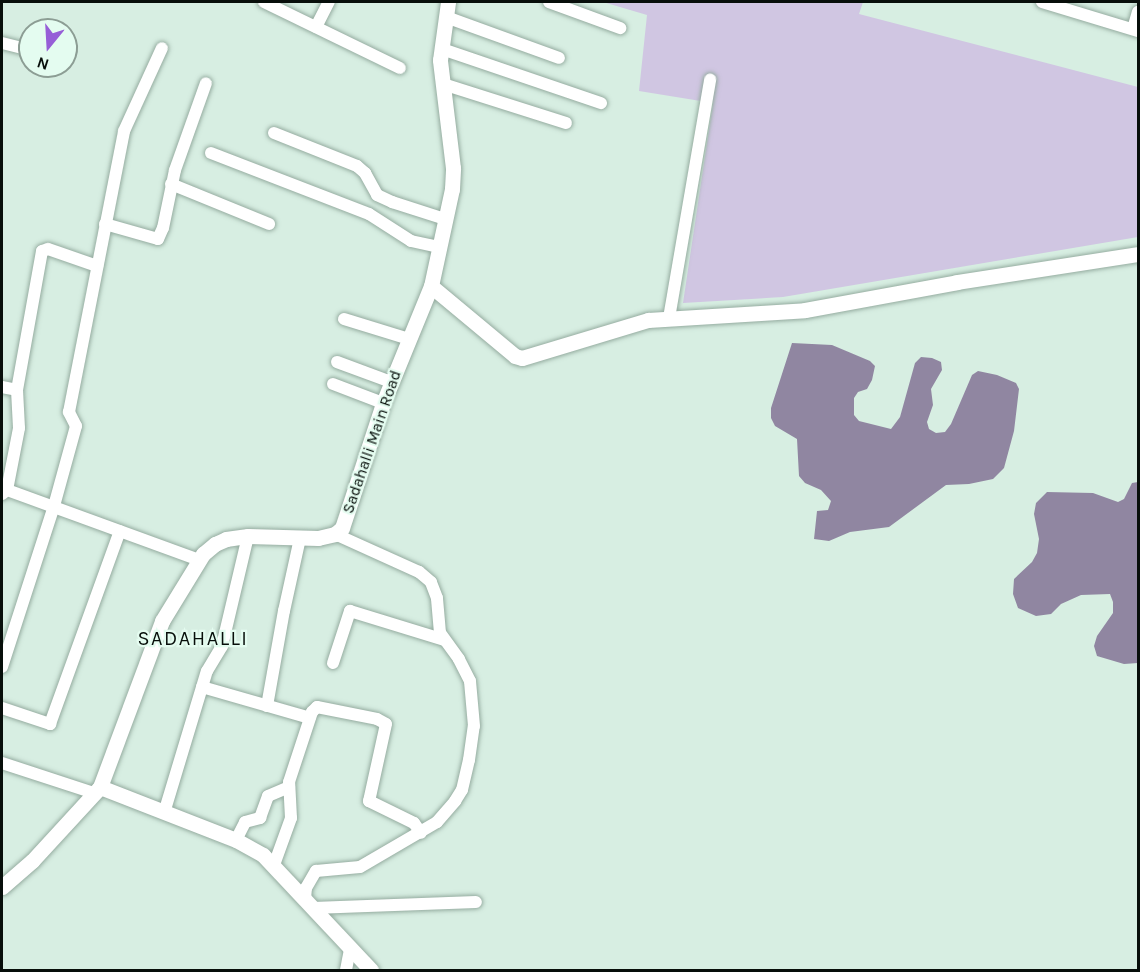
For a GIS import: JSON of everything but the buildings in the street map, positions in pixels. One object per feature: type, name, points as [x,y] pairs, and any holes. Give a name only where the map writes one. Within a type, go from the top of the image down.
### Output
[{"type":"street","points":[[264,2],[400,68]]},
{"type":"street","points":[[316,27],[329,2]]},
{"type":"street","name":"Sadahalli Main Road","points":[[2,887],[32,861],[97,790],[158,630],[199,560],[220,541],[248,537],[318,538],[335,534],[345,520],[383,403],[431,286],[453,179],[443,84],[442,50],[448,2]]},
{"type":"street","points":[[549,2],[620,28]]},
{"type":"street","points":[[1042,2],[1136,30],[1138,12]]},
{"type":"street","points":[[446,17],[559,58]]},
{"type":"street","points":[[2,43],[18,47]]},
{"type":"street","points":[[2,667],[54,506],[76,426],[69,412],[128,118],[162,48]]},
{"type":"street","points":[[442,50],[602,103]]},
{"type":"street","points":[[669,318],[710,80]]},
{"type":"street","points":[[105,224],[158,239],[163,228],[171,184],[206,83]]},
{"type":"street","points":[[443,84],[566,123]]},
{"type":"street","points":[[274,133],[357,166],[365,173],[377,195],[445,219]]},
{"type":"street","points":[[211,153],[369,214],[411,241],[439,247]]},
{"type":"street","points":[[171,184],[269,224]]},
{"type":"street","points":[[97,266],[48,249],[42,251],[17,390],[20,428],[4,492],[54,506],[199,560]]},
{"type":"street","points":[[431,286],[515,356],[522,358],[648,320],[805,310],[957,282],[1138,254]]},
{"type":"street","points":[[344,319],[409,339]]},
{"type":"street","points":[[337,362],[392,382]]},
{"type":"street","points":[[333,384],[383,403]]},
{"type":"street","points":[[2,387],[17,390]]},
{"type":"street","points":[[2,708],[50,724],[120,531]]},
{"type":"street","points":[[309,903],[306,888],[316,871],[360,867],[437,822],[459,794],[471,746],[474,719],[472,687],[459,659],[444,640],[439,629],[437,598],[431,582],[419,572],[335,534]]},
{"type":"street","points":[[164,813],[207,671],[222,646],[248,537]]},
{"type":"street","points":[[267,706],[300,538]]},
{"type":"street","points":[[333,663],[350,611],[444,640]]},
{"type":"street","points":[[202,687],[310,718]]},
{"type":"street","points":[[274,865],[291,818],[289,787],[310,718],[317,707],[378,719],[386,724],[369,801],[414,823],[421,833]]},
{"type":"street","points":[[2,763],[97,790],[236,840],[274,865],[350,950],[371,970]]},
{"type":"street","points":[[236,840],[245,822],[260,818],[268,796],[289,787]]},
{"type":"street","points":[[309,903],[476,902]]},
{"type":"street","points":[[346,970],[350,950]]},
{"type":"shaded area","points":[[603,2],[863,2],[859,14],[1138,87],[1138,237],[783,297],[683,303],[713,103],[639,91],[647,15]]},
{"type":"shaded area","points":[[792,343],[832,345],[870,361],[875,366],[872,380],[867,389],[858,392],[854,398],[854,415],[859,421],[891,429],[900,417],[915,363],[921,357],[941,362],[942,370],[931,389],[933,405],[927,422],[929,429],[936,433],[945,432],[951,424],[972,375],[978,371],[997,375],[1016,383],[1019,389],[1014,431],[1004,468],[993,479],[969,484],[946,485],[889,527],[850,532],[829,541],[814,539],[817,511],[828,510],[831,501],[821,490],[805,483],[799,476],[797,439],[775,426],[771,418],[771,408]]},
{"type":"shaded area","points":[[1138,482],[1138,663],[1124,664],[1097,656],[1094,646],[1097,636],[1113,613],[1110,594],[1081,595],[1061,604],[1051,614],[1036,616],[1018,608],[1013,594],[1014,579],[1032,562],[1037,553],[1039,539],[1034,514],[1036,503],[1047,492],[1093,493],[1118,502],[1124,499],[1132,483]]},
{"type":"district","name":"SADAHALLI","points":[[193,638]]}]
